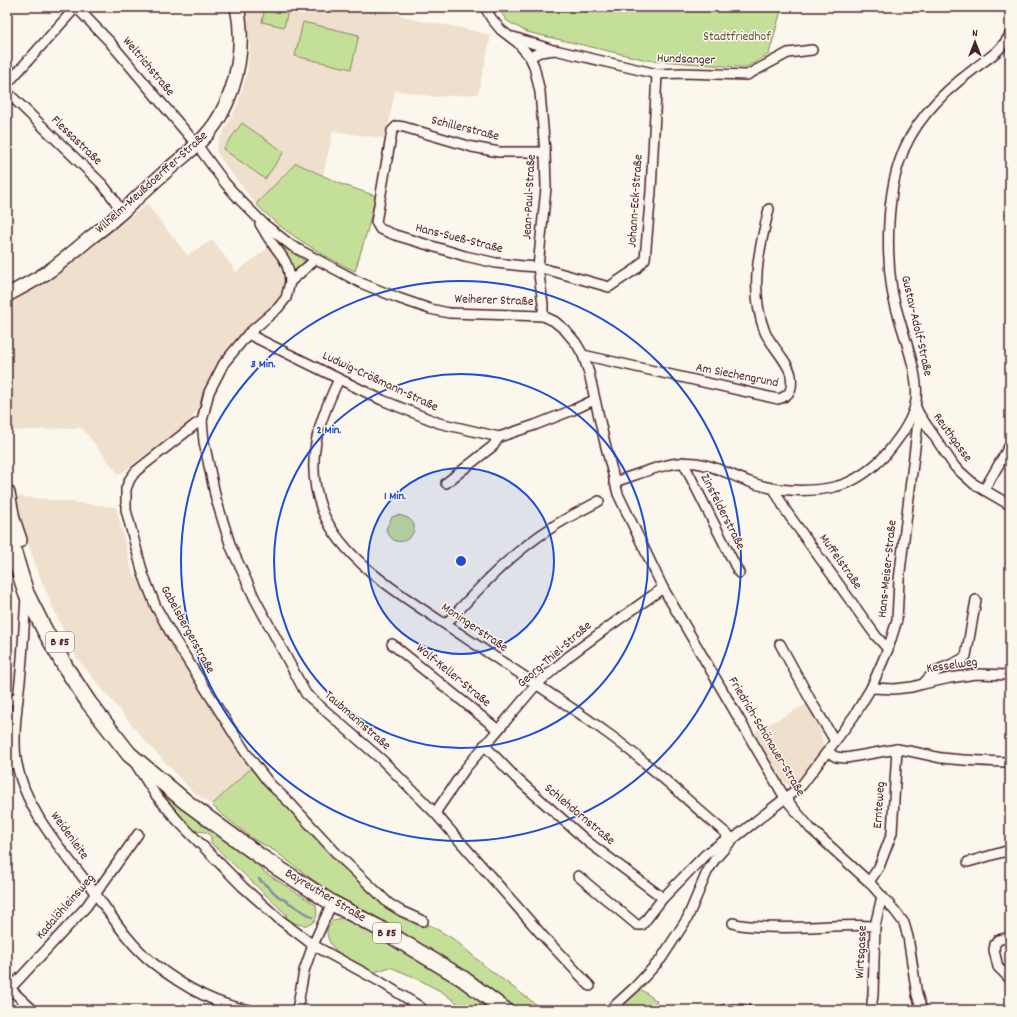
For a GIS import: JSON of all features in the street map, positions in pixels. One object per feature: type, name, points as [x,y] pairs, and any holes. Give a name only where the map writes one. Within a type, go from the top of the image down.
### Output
[{"type":"main road","name":"Bayreuther Straße","points":[[7,493],[12,519],[29,575],[41,604],[74,668],[151,772]]},
{"type":"main road","name":"Bayreuther Straße","points":[[7,530],[26,593],[44,629],[66,668],[89,703],[129,754],[186,802],[261,857],[332,902],[462,978],[505,1010]]},
{"type":"street","name":"Weltrichstraße","points":[[76,7],[109,40],[197,145]]},
{"type":"street","points":[[7,84],[76,7]]},
{"type":"street","name":"Wilhelm-Meußdoerffer-Straße","points":[[7,295],[51,270],[122,213],[163,173],[197,145],[220,117],[229,98],[236,75],[240,50],[240,30],[237,7]]},
{"type":"street","points":[[485,7],[491,18],[506,34],[518,43],[530,57]]},
{"type":"street","name":"Hundsanger","points":[[506,34],[517,39],[555,50],[657,74],[683,73],[747,75],[788,53],[812,50]]},
{"type":"street","name":"Gustav-Adolf-Straße","points":[[916,404],[916,385],[913,369],[899,322],[892,290],[889,241],[892,187],[896,171],[907,144],[923,118],[959,81],[997,53],[1010,35]]},
{"type":"street","name":"Hundsanger","points":[[530,57],[540,52],[555,50]]},
{"type":"street","name":"Jean-Paul-Straße","points":[[530,57],[534,66],[540,92],[545,152],[546,188],[538,267],[543,304],[543,316]]},
{"type":"street","name":"Johann-Eck-Straße","points":[[538,267],[609,287],[636,269],[645,259],[651,192],[657,74]]},
{"type":"street","name":"Flessastraße","points":[[7,92],[102,184],[122,213]]},
{"type":"street","name":"Schillerstraße","points":[[377,225],[376,222],[390,137],[392,130],[397,126],[478,148],[499,152],[545,152]]},
{"type":"street","name":"Weiherer Straße","points":[[197,145],[225,183],[264,224],[292,246],[361,283],[430,310],[449,313],[543,316],[554,321],[565,330],[576,343],[583,355],[589,373],[594,400],[618,494],[663,588]]},
{"type":"street","name":"Am Siechengrund","points":[[583,355],[778,399],[786,397],[790,392],[792,383],[791,374],[766,332],[759,311],[757,295],[756,271],[759,250],[769,209]]},
{"type":"street","points":[[202,421],[206,402],[215,377],[228,358],[248,334],[278,308],[286,298],[290,282],[290,271],[282,254],[271,242],[256,216]]},
{"type":"street","name":"Hans-Sueß-Straße","points":[[377,225],[380,229],[395,235],[465,256],[496,263],[538,267]]},
{"type":"street","points":[[290,282],[316,259]]},
{"type":"street","name":"Ludwig-Crößmann-Straße","points":[[248,334],[382,400],[439,424],[498,437]]},
{"type":"street","name":"Moningerstraße","points":[[339,379],[325,408],[315,442],[313,462],[315,485],[322,510],[332,530],[350,553],[388,585],[608,733],[656,771],[733,839]]},
{"type":"street","points":[[446,483],[493,446],[498,437],[535,425],[594,400]]},
{"type":"street","points":[[614,482],[683,462],[707,464],[747,481],[774,489],[820,489],[833,487],[852,481],[881,460],[898,440],[908,423],[916,404]]},
{"type":"street","name":"Hans-Meiser-Straße","points":[[733,839],[802,785],[854,716],[871,688],[888,649],[897,620],[899,580],[919,414],[916,404]]},
{"type":"street","name":"Reuthgasse","points":[[919,414],[955,467],[974,484],[1010,505]]},
{"type":"street","name":"Taubmannstraße","points":[[202,421],[204,442],[216,499],[231,547],[255,599],[306,694],[382,760],[435,813],[542,935],[590,986]]},
{"type":"street","name":"Gabelsbergerstraße","points":[[202,421],[196,424],[136,471],[130,479],[126,489],[126,510],[134,542],[143,574],[156,607],[173,637],[246,753],[269,783],[291,804],[339,856],[388,903],[423,921]]},
{"type":"street","points":[[984,490],[1010,445]]},
{"type":"street","name":"Zinsfelderstraße","points":[[683,462],[739,573]]},
{"type":"street","name":"Muffelstraße","points":[[774,489],[786,511],[876,636],[888,649]]},
{"type":"street","points":[[446,624],[500,566],[551,528],[599,501]]},
{"type":"street","name":"Georg-Thiel-Straße","points":[[435,813],[465,769],[536,684],[600,632],[663,588]]},
{"type":"street","name":"Friedrich-Schönauer-Straße","points":[[663,588],[785,798],[810,828],[869,882],[904,923],[908,936],[917,995],[922,1010]]},
{"type":"street","name":"Weidenleite","points":[[26,593],[15,735],[16,759],[20,776],[29,800],[47,829],[128,939],[152,962],[178,981],[212,1000],[240,1009],[250,1010]]},
{"type":"street","name":"Kesselweg","points":[[923,684],[932,674],[961,661],[966,656],[976,600]]},
{"type":"street","name":"Wolf-Keller-Straße","points":[[392,644],[497,729]]},
{"type":"street","points":[[780,644],[835,741]]},
{"type":"street","name":"Kesselweg","points":[[871,688],[894,689],[912,687],[976,674],[1010,675]]},
{"type":"street","points":[[7,698],[18,700]]},
{"type":"street","name":"Schlehdornstraße","points":[[484,745],[516,778],[588,842],[664,898]]},
{"type":"street","points":[[828,752],[836,757],[846,758],[897,749],[920,752],[942,758],[971,761],[1010,762]]},
{"type":"street","name":"Ernteweg","points":[[869,882],[879,867],[892,833],[897,749]]},
{"type":"street","name":"Bayreuther Straße","points":[[129,754],[155,794],[178,821],[243,887],[279,919],[313,945],[379,981],[423,1010]]},
{"type":"street","points":[[7,766],[16,759]]},
{"type":"street","name":"Kadalöhleinsweg","points":[[8,989],[86,907],[138,834]]},
{"type":"street","points":[[578,876],[636,925],[642,925],[664,898],[706,854],[725,840],[733,839]]},
{"type":"street","points":[[610,1010],[634,988],[661,959],[687,919],[707,872],[715,859],[733,839]]},
{"type":"street","points":[[968,862],[1010,850]]},
{"type":"street","name":"Wirtsgasse","points":[[871,1010],[873,995],[875,926],[882,896]]},
{"type":"street","points":[[297,1010],[304,971],[313,945],[332,902]]},
{"type":"street","points":[[733,922],[740,925],[775,927],[875,926]]},
{"type":"street","points":[[1010,937],[998,940],[995,944],[994,950],[998,967],[1010,979]]},
{"type":"street","points":[[8,989],[33,1010]]},
{"type":"street","points":[[724,1010],[747,1010]]},
{"type":"shaded area","points":[[245,7],[373,7],[416,20],[491,35],[478,94],[435,97],[395,90],[386,139],[333,131],[323,176],[296,163],[256,204],[224,164],[216,151],[218,142],[237,106],[247,74],[250,43]]},
{"type":"shaded area","points":[[147,204],[187,255],[213,240],[236,272],[271,246],[282,262],[286,272],[284,286],[276,304],[241,336],[213,372],[202,401],[190,421],[119,475],[82,428],[7,431],[7,300],[42,281],[85,251]]},
{"type":"shaded area","points":[[16,496],[116,507],[132,571],[250,769],[212,805],[192,791],[146,742],[76,657],[40,577],[19,519]]},
{"type":"shaded area","points":[[807,704],[821,731],[823,745],[818,756],[798,781],[789,785],[780,779],[754,732]]},
{"type":"green space","points":[[265,7],[289,7],[284,27],[262,22]]},
{"type":"green space","name":"Stadtfriedhof","points":[[497,7],[783,7],[769,54],[747,67],[738,67],[647,60],[527,32],[507,21]]},
{"type":"green space","points":[[303,22],[359,35],[351,69],[295,56]]},
{"type":"green space","points":[[242,123],[284,152],[265,179],[223,149]]},
{"type":"green space","points":[[296,163],[341,184],[376,196],[355,271],[324,255],[295,237],[276,223],[256,204]]},
{"type":"green space","points":[[275,241],[305,261],[306,264],[294,275]]},
{"type":"green space","points":[[397,515],[408,518],[413,524],[414,530],[411,536],[405,540],[398,541],[392,538],[386,529],[392,517]]},
{"type":"green space","points":[[250,769],[259,770],[368,885],[455,940],[486,967],[538,1006],[535,1010],[505,1010],[333,895],[275,851],[253,839],[219,812],[212,805]]},
{"type":"green space","points":[[158,788],[253,858],[264,872],[316,905],[316,919],[313,923],[303,925],[292,922],[286,918],[287,915],[211,843],[211,837],[207,832],[194,831],[178,816],[158,791]]},
{"type":"green space","points":[[342,918],[353,920],[421,959],[496,1010],[467,1010],[442,992],[414,977],[390,967],[375,972],[351,961],[337,951],[331,944],[328,937],[327,929],[334,920]]},
{"type":"green space","points":[[639,988],[657,1001],[648,1010],[615,1010]]},
{"type":"waterway","points":[[259,879],[278,896],[312,917]]}]
